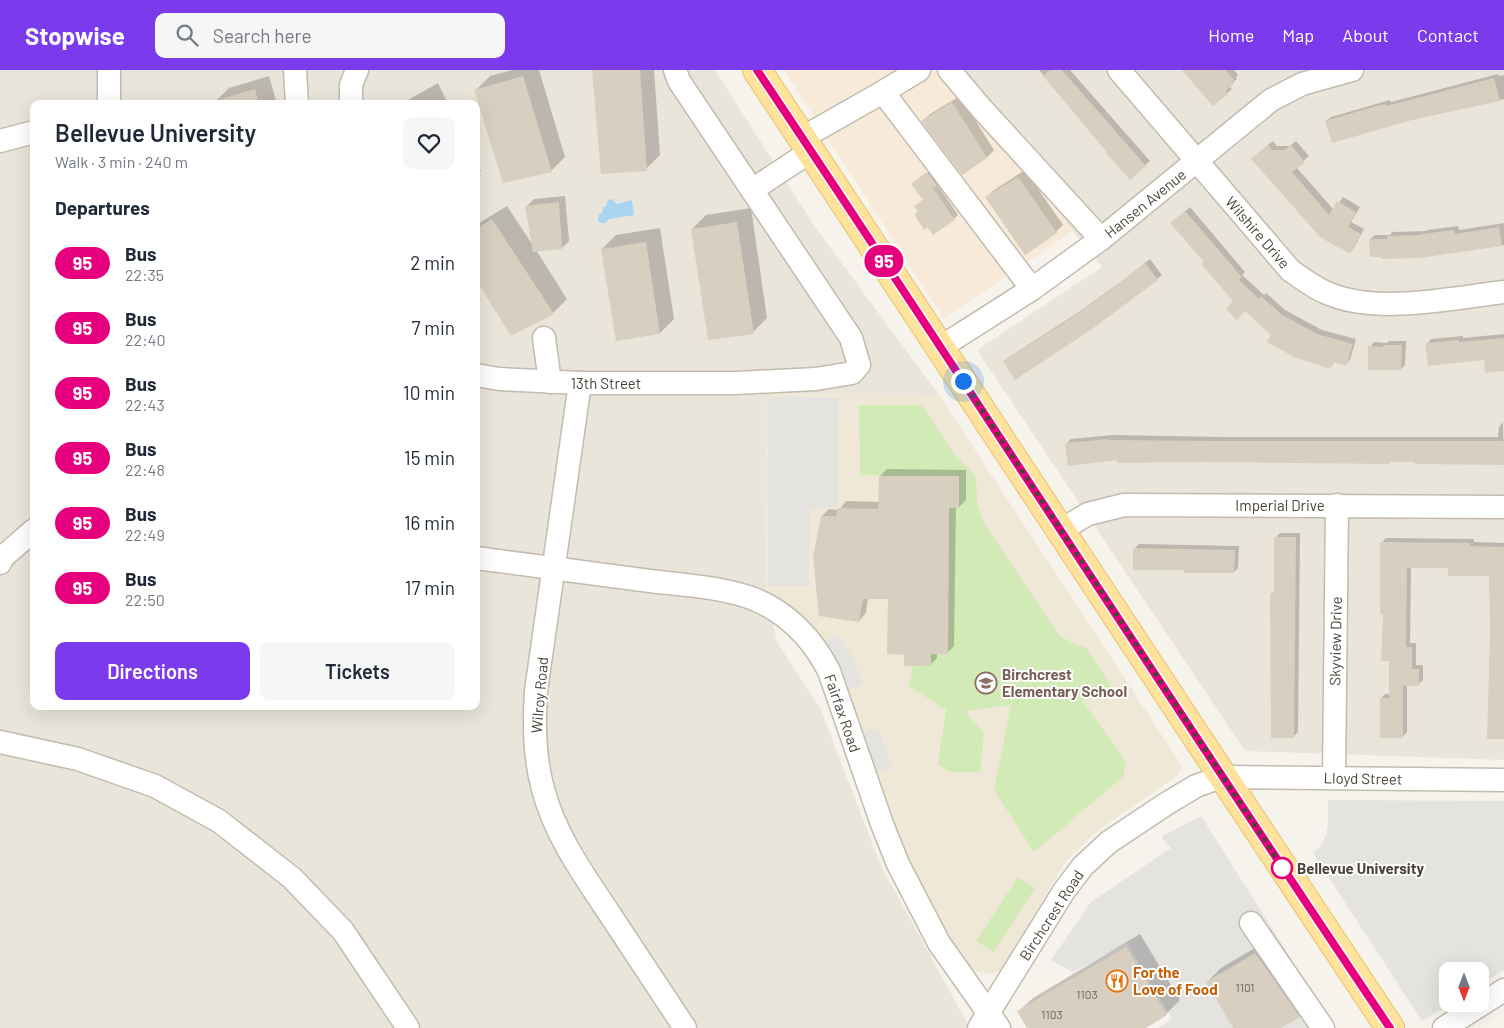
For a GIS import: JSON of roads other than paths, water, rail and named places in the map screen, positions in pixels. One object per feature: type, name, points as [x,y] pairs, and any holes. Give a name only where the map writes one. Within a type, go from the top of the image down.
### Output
[{"type":"main road","points":[[757,70],[941,347],[1221,777],[1390,1028]]},
{"type":"street","points":[[109,70],[109,100]]},
{"type":"street","points":[[295,70],[297,100]]},
{"type":"street","points":[[351,100],[351,85],[358,70]]},
{"type":"street","points":[[675,70],[679,81],[752,190],[807,144],[919,70]]},
{"type":"street","points":[[949,70],[982,109],[1101,238]]},
{"type":"street","name":"Wilshire Drive","points":[[1120,70],[1291,271],[1327,293],[1362,303],[1395,305],[1504,292]]},
{"type":"street","name":"Hansen Avenue","points":[[941,347],[1032,289],[1101,238],[1271,100],[1302,84],[1352,70]]},
{"type":"street","points":[[883,92],[1032,289]]},
{"type":"street","points":[[0,141],[30,133]]},
{"type":"street","name":"13th Street","points":[[480,377],[580,384],[736,383],[816,379],[852,372],[859,365],[851,338],[752,190]]},
{"type":"street","points":[[544,338],[550,382]]},
{"type":"street","name":"Wilroy Road","points":[[580,384],[536,691],[534,715],[536,756],[543,790],[559,832],[580,868],[685,1028]]},
{"type":"street","name":"Imperial Drive","points":[[1061,530],[1088,514],[1124,505],[1504,507]]},
{"type":"street","name":"Skyview Drive","points":[[1334,777],[1337,505]]},
{"type":"street","points":[[0,563],[30,534]]},
{"type":"street","name":"Fairfax Road","points":[[480,559],[711,588],[754,599],[773,609],[799,629],[820,654],[829,671],[882,824],[898,864],[939,943],[989,1023]]},
{"type":"street","points":[[0,742],[78,759],[155,786],[219,820],[292,878],[342,931],[408,1028]]},
{"type":"street","name":"Lloyd Street","points":[[1221,777],[1504,780]]},
{"type":"street","name":"Birchcrest Road","points":[[989,1023],[1064,891],[1083,866],[1109,842],[1166,804],[1196,786],[1221,777]]},
{"type":"street","points":[[1251,923],[1323,1028]]},
{"type":"street","points":[[1444,1028],[1504,990]]},
{"type":"water","points":[[612,199],[617,204],[632,200],[634,215],[609,219],[605,223],[600,223],[598,221],[599,214],[602,213],[603,207],[606,207],[608,200]]},
{"type":"place","name":"Birchcrest Elementary School","points":[[986,683]]},
{"type":"place","name":"Bellevue University","points":[[1282,868]]},
{"type":"place","name":"For the Love of Food","points":[[1117,981]]}]
